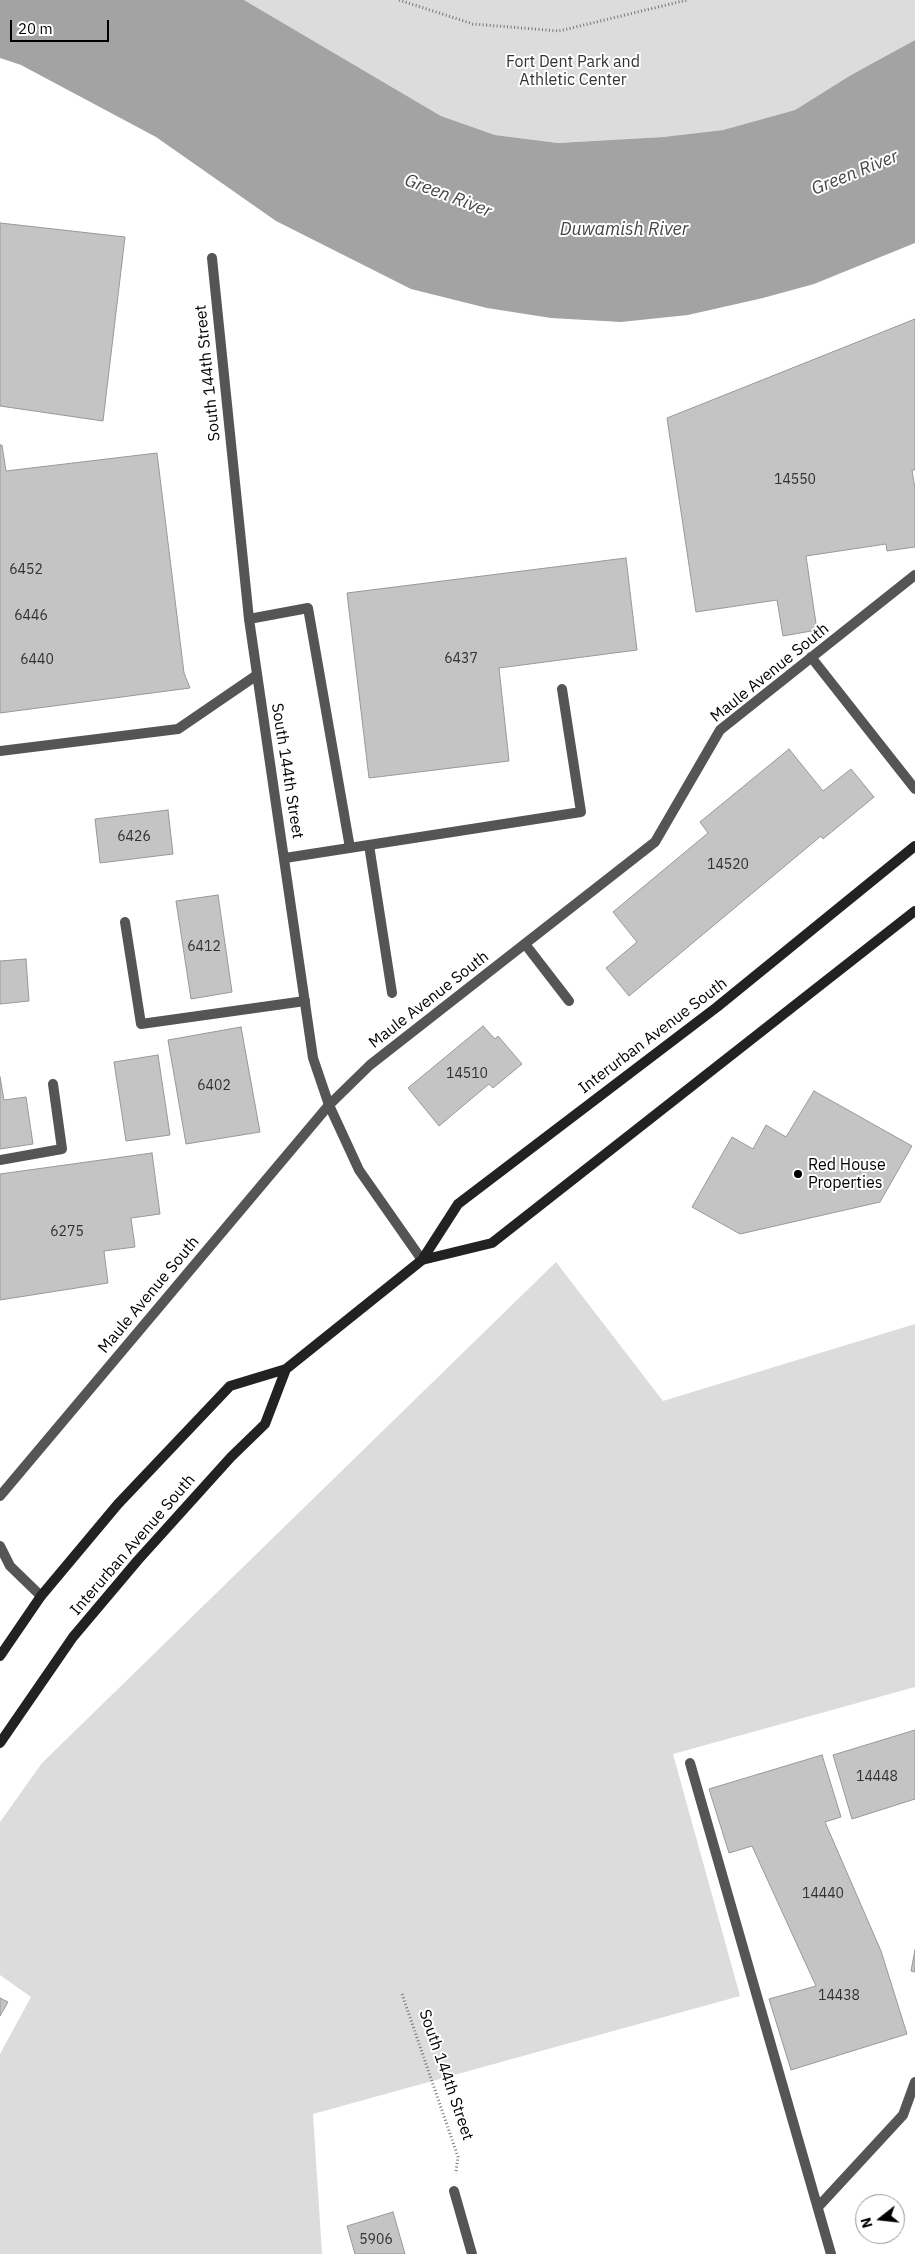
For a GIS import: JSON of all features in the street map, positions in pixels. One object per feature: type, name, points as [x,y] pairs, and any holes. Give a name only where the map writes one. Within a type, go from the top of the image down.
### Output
[{"type":"main road","name":"Interurban Avenue South","points":[[0,1656],[41,1596],[118,1504],[230,1386],[286,1369],[422,1260],[458,1204],[718,1007],[915,846]]},
{"type":"main road","name":"Interurban Avenue South","points":[[422,1260],[492,1243],[915,911]]},
{"type":"main road","name":"Interurban Avenue South","points":[[0,1743],[85,1623],[138,1560],[224,1465],[265,1424],[286,1369]]},
{"type":"street","name":"South 144th Street","points":[[212,258],[249,618],[313,1058],[329,1105],[360,1170],[422,1260]]},
{"type":"street","name":"Maule Avenue South","points":[[0,1496],[329,1105],[370,1065],[655,842],[720,730],[915,575]]},
{"type":"street","points":[[249,618],[308,608],[350,848]]},
{"type":"street","points":[[811,657],[915,789]]},
{"type":"street","points":[[0,752],[178,728],[257,675]]},
{"type":"street","points":[[285,858],[581,812],[562,689]]},
{"type":"street","points":[[369,845],[392,993]]},
{"type":"street","points":[[125,922],[141,1024],[305,1001]]},
{"type":"street","points":[[525,944],[569,1001]]},
{"type":"street","points":[[0,1160],[62,1149],[53,1084]]},
{"type":"street","points":[[0,1546],[10,1566],[41,1596]]},
{"type":"street","points":[[690,1763],[831,2254]]},
{"type":"street","points":[[818,2207],[903,2115],[915,2082]]},
{"type":"street","points":[[454,2192],[472,2254]]},
{"type":"path","points":[[399,0],[473,24],[559,31],[687,0]]},
{"type":"path","name":"South 144th Street","points":[[402,1994],[458,2157],[454,2192]]},
{"type":"green space","name":"Fort Dent Park and Athletic Center","points":[[244,0],[915,0],[915,40],[851,75],[795,110],[723,130],[663,137],[558,143],[495,135],[441,116]]},
{"type":"green space","points":[[556,1262],[663,1401],[915,1324],[915,1687],[673,1754],[740,1996],[313,2114],[322,2254],[0,2254],[0,2054],[31,1997],[0,1975],[0,1822],[42,1763]]},
{"type":"water","name":"Duwamish River","points":[[0,0],[244,0],[441,116],[495,135],[558,143],[663,137],[723,130],[795,110],[851,75],[915,40],[915,243],[814,284],[763,298],[688,315],[621,322],[551,318],[487,308],[411,289],[276,221],[156,137],[21,65],[0,58]]},
{"type":"building","points":[[0,223],[125,237],[103,421],[0,406]]},
{"type":"building","points":[[915,319],[915,470],[912,470],[915,489],[915,547],[887,551],[886,544],[806,556],[817,630],[783,636],[777,600],[696,612],[667,418]]},
{"type":"building","points":[[0,445],[2,445],[6,471],[157,453],[184,673],[190,688],[0,713]]},
{"type":"building","points":[[626,558],[637,650],[499,668],[509,761],[369,778],[347,593]]},
{"type":"building","points":[[789,749],[823,791],[851,769],[874,797],[823,839],[821,836],[629,996],[606,968],[637,942],[613,912],[708,833],[700,822]]},
{"type":"building","points":[[168,810],[173,854],[100,863],[95,819]]},
{"type":"building","points":[[218,895],[232,992],[191,999],[176,901]]},
{"type":"building","points":[[26,959],[29,1001],[0,1004],[0,961]]},
{"type":"building","points":[[483,1026],[495,1039],[498,1036],[522,1064],[493,1088],[489,1084],[439,1126],[408,1088]]},
{"type":"building","points":[[241,1027],[260,1132],[186,1144],[168,1040]]},
{"type":"building","points":[[158,1055],[170,1135],[126,1141],[114,1062]]},
{"type":"building","points":[[0,1077],[4,1100],[26,1097],[33,1144],[0,1149]]},
{"type":"building","points":[[814,1091],[912,1146],[880,1202],[740,1234],[692,1207],[732,1137],[753,1149],[766,1125],[786,1137]]},
{"type":"building","points":[[152,1153],[160,1214],[131,1218],[135,1247],[104,1251],[108,1283],[0,1300],[0,1174]]},
{"type":"building","points":[[915,1730],[915,1799],[852,1819],[833,1755]]},
{"type":"building","points":[[822,1755],[841,1817],[825,1822],[881,1951],[907,2034],[791,2070],[769,1999],[816,1986],[752,1846],[729,1853],[709,1789]]},
{"type":"building","points":[[915,1950],[915,1972],[911,1971]]},
{"type":"building","points":[[0,1998],[8,2002],[0,2016]]},
{"type":"building","points":[[393,2212],[405,2254],[355,2254],[347,2226]]},
{"type":"place","name":"Red House Properties","points":[[798,1174]]},
{"type":"water label","name":"Green River","points":[[855,173]]},
{"type":"water label","name":"Green River","points":[[448,196]]}]
